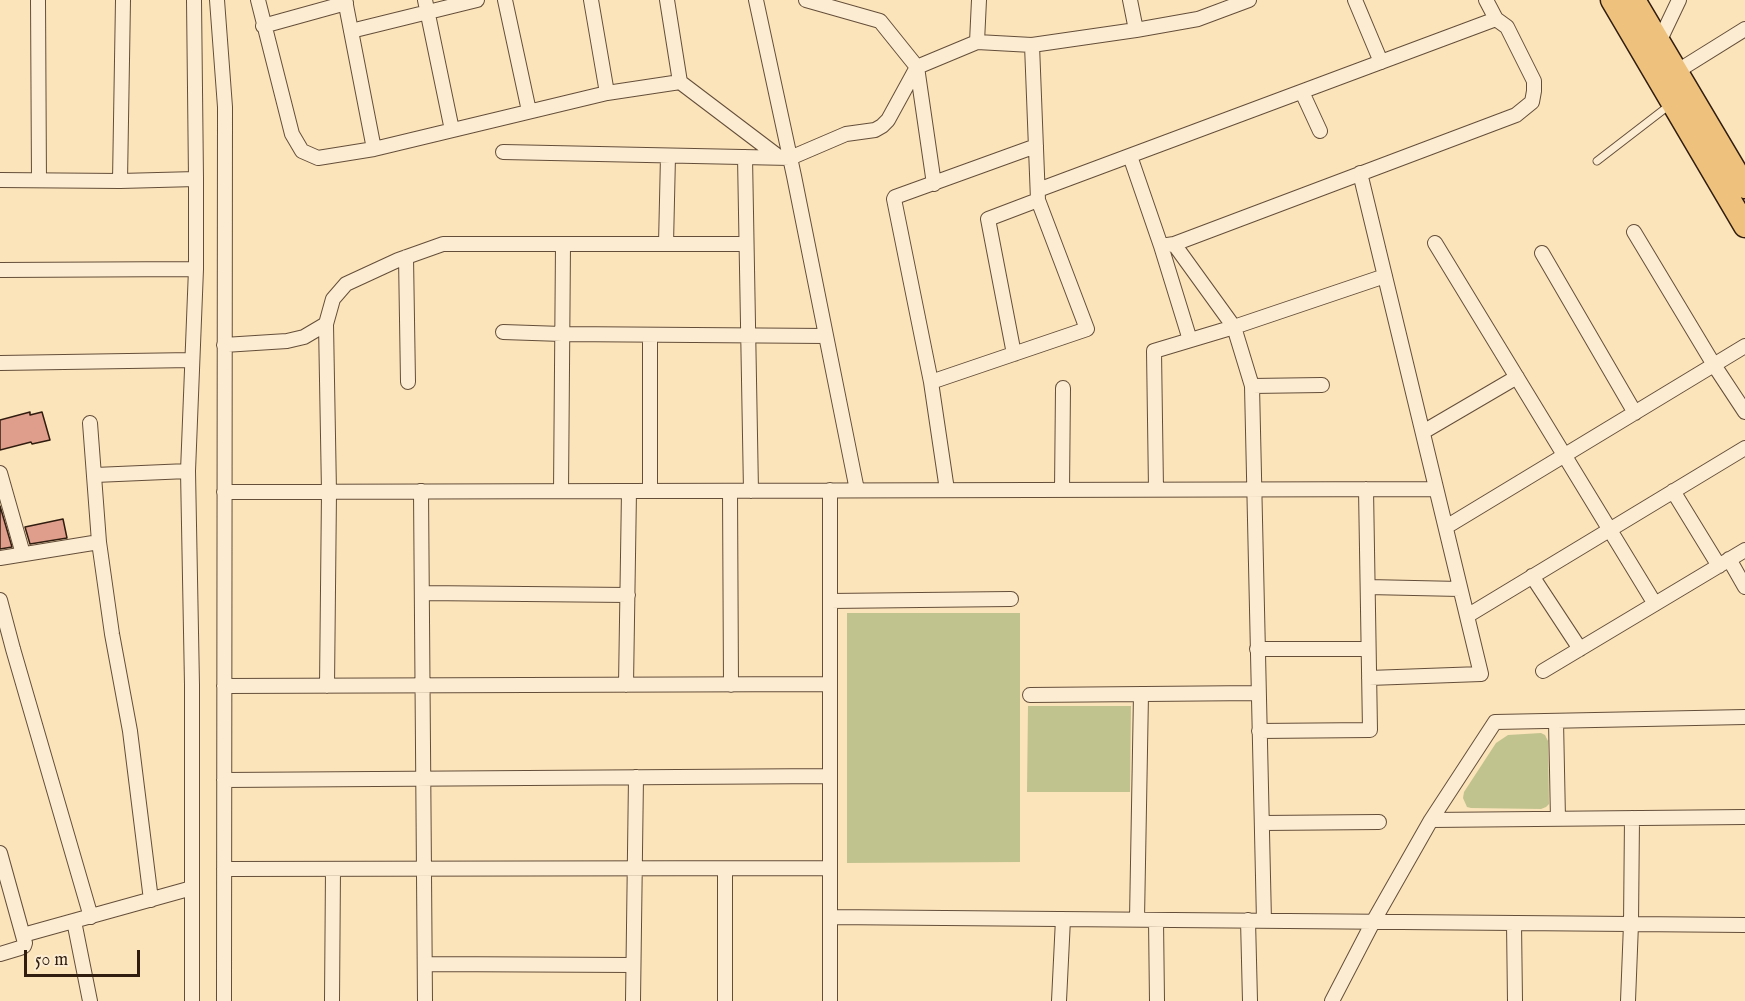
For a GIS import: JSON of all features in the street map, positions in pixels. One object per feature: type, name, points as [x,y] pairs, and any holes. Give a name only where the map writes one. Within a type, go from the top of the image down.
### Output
[{"type":"main road","points":[[1612,0],[1745,226]]},
{"type":"main road","points":[[1634,0],[1745,187]]},
{"type":"street","points":[[38,0],[39,180]]},
{"type":"street","points":[[120,181],[123,0]]},
{"type":"street","points":[[192,1001],[192,685],[188,471],[196,269],[194,0]]},
{"type":"street","points":[[217,0],[225,107],[224,1001]]},
{"type":"street","points":[[258,0],[292,134],[302,151],[318,158],[374,149],[607,93],[680,82],[784,158]]},
{"type":"street","points":[[351,31],[426,6],[477,0]]},
{"type":"street","points":[[505,0],[529,111]]},
{"type":"street","points":[[591,0],[607,93]]},
{"type":"street","points":[[667,0],[680,82]]},
{"type":"street","points":[[756,0],[784,158],[826,336],[857,490]]},
{"type":"street","points":[[806,0],[880,21],[917,67],[934,184]]},
{"type":"street","points":[[977,42],[979,0]]},
{"type":"street","points":[[1130,0],[1136,30]]},
{"type":"street","points":[[503,152],[784,158],[846,134],[874,130],[882,126],[888,120],[917,67],[977,42],[1032,45],[1136,30],[1198,20],[1249,0]]},
{"type":"street","points":[[1355,0],[1381,62]]},
{"type":"street","points":[[1167,245],[1516,114],[1532,102],[1534,81],[1508,27],[1496,19],[1486,0]]},
{"type":"street","points":[[1659,42],[1679,0]]},
{"type":"street","points":[[263,26],[345,2],[374,149]]},
{"type":"street","points":[[426,6],[452,130]]},
{"type":"street","points":[[1014,354],[988,219],[1130,156],[1496,19]]},
{"type":"street","points":[[1676,72],[1745,29]]},
{"type":"street","points":[[931,382],[1087,329],[1038,195],[1032,45]]},
{"type":"street","points":[[1302,92],[1320,131]]},
{"type":"street","points":[[947,490],[931,382],[894,199],[1036,146]]},
{"type":"street","points":[[666,244],[668,156]]},
{"type":"street","points":[[1130,156],[1167,245],[1190,340]]},
{"type":"street","points":[[745,157],[751,490]]},
{"type":"street","points":[[1359,173],[1481,674],[1369,678]]},
{"type":"street","points":[[0,180],[196,179]]},
{"type":"street","points":[[1635,232],[1714,365],[1745,412]]},
{"type":"street","points":[[1435,243],[1655,604]]},
{"type":"street","points":[[327,686],[329,492],[326,324],[333,298],[346,284],[406,257],[443,244],[746,244]]},
{"type":"street","points":[[561,491],[563,245]]},
{"type":"street","points":[[1167,245],[1234,327],[1252,386],[1264,921]]},
{"type":"street","points":[[1542,253],[1635,413]]},
{"type":"street","points":[[406,257],[408,382]]},
{"type":"street","points":[[0,270],[196,269]]},
{"type":"street","points":[[1156,489],[1154,351],[1234,327],[1385,276]]},
{"type":"street","points":[[224,345],[287,341],[304,337],[326,324]]},
{"type":"street","points":[[503,332],[826,336]]},
{"type":"street","points":[[650,335],[650,491]]},
{"type":"street","points":[[1446,527],[1745,346]]},
{"type":"street","points":[[0,363],[192,360]]},
{"type":"street","points":[[1423,432],[1516,377]]},
{"type":"street","points":[[1252,386],[1322,385]]},
{"type":"street","points":[[1062,490],[1063,388]]},
{"type":"street","points":[[90,423],[99,542],[112,634],[130,731],[150,900]]},
{"type":"street","points":[[1467,616],[1745,448]]},
{"type":"street","points":[[95,475],[188,471]]},
{"type":"street","points":[[0,473],[23,554]]},
{"type":"street","points":[[1259,731],[1370,730],[1366,489]]},
{"type":"street","points":[[224,492],[1436,489]]},
{"type":"street","points":[[830,490],[830,1001]]},
{"type":"street","points":[[421,491],[425,1001]]},
{"type":"street","points":[[626,685],[629,491]]},
{"type":"street","points":[[729,491],[731,685]]},
{"type":"street","points":[[1673,491],[1745,587]]},
{"type":"street","points":[[0,558],[99,542]]},
{"type":"street","points":[[1543,671],[1745,550]]},
{"type":"street","points":[[1532,576],[1580,649]]},
{"type":"street","points":[[1368,587],[1460,589]]},
{"type":"street","points":[[422,593],[628,595]]},
{"type":"street","points":[[830,601],[1011,599]]},
{"type":"street","points":[[0,600],[6,652],[91,916]]},
{"type":"street","points":[[1257,650],[1368,649]]},
{"type":"street","points":[[224,686],[830,684]]},
{"type":"street","points":[[1030,695],[1258,693]]},
{"type":"street","points":[[1137,919],[1141,694]]},
{"type":"street","points":[[1332,1001],[1373,922],[1431,820],[1495,722],[1745,717]]},
{"type":"street","points":[[1556,721],[1558,819]]},
{"type":"street","points":[[224,780],[830,776]]},
{"type":"street","points":[[633,1001],[636,777]]},
{"type":"street","points":[[1431,820],[1745,817]]},
{"type":"street","points":[[1628,1001],[1632,818]]},
{"type":"street","points":[[1262,823],[1379,822]]},
{"type":"street","points":[[0,853],[3,876],[23,935],[24,946],[0,954]]},
{"type":"street","points":[[725,868],[725,1001]]},
{"type":"street","points":[[224,869],[830,868]]},
{"type":"street","points":[[332,1001],[333,869]]},
{"type":"street","points":[[23,935],[192,888]]},
{"type":"street","points":[[830,916],[1745,925]]},
{"type":"street","points":[[1059,1001],[1063,919]]},
{"type":"street","points":[[1156,920],[1157,1001]]},
{"type":"street","points":[[1248,920],[1250,1001]]},
{"type":"street","points":[[74,921],[90,1001]]},
{"type":"street","points":[[1514,923],[1515,1001]]},
{"type":"street","points":[[425,964],[633,965]]},
{"type":"lane","points":[[1597,161],[1673,103]]},
{"type":"green space","points":[[847,613],[1020,613],[1020,862],[847,863]]},
{"type":"green space","points":[[1028,706],[1131,706],[1130,792],[1027,792]]},
{"type":"green space","points":[[1541,733],[1548,741],[1549,804],[1546,807],[1541,809],[1467,807],[1463,798],[1464,792],[1496,743],[1508,735]]},
{"type":"building","points":[[30,412],[30,415],[42,412],[50,440],[0,450],[0,420]]},
{"type":"building","points":[[0,506],[12,547],[0,549]]},
{"type":"building","points":[[63,519],[67,538],[30,544],[25,527]]}]
